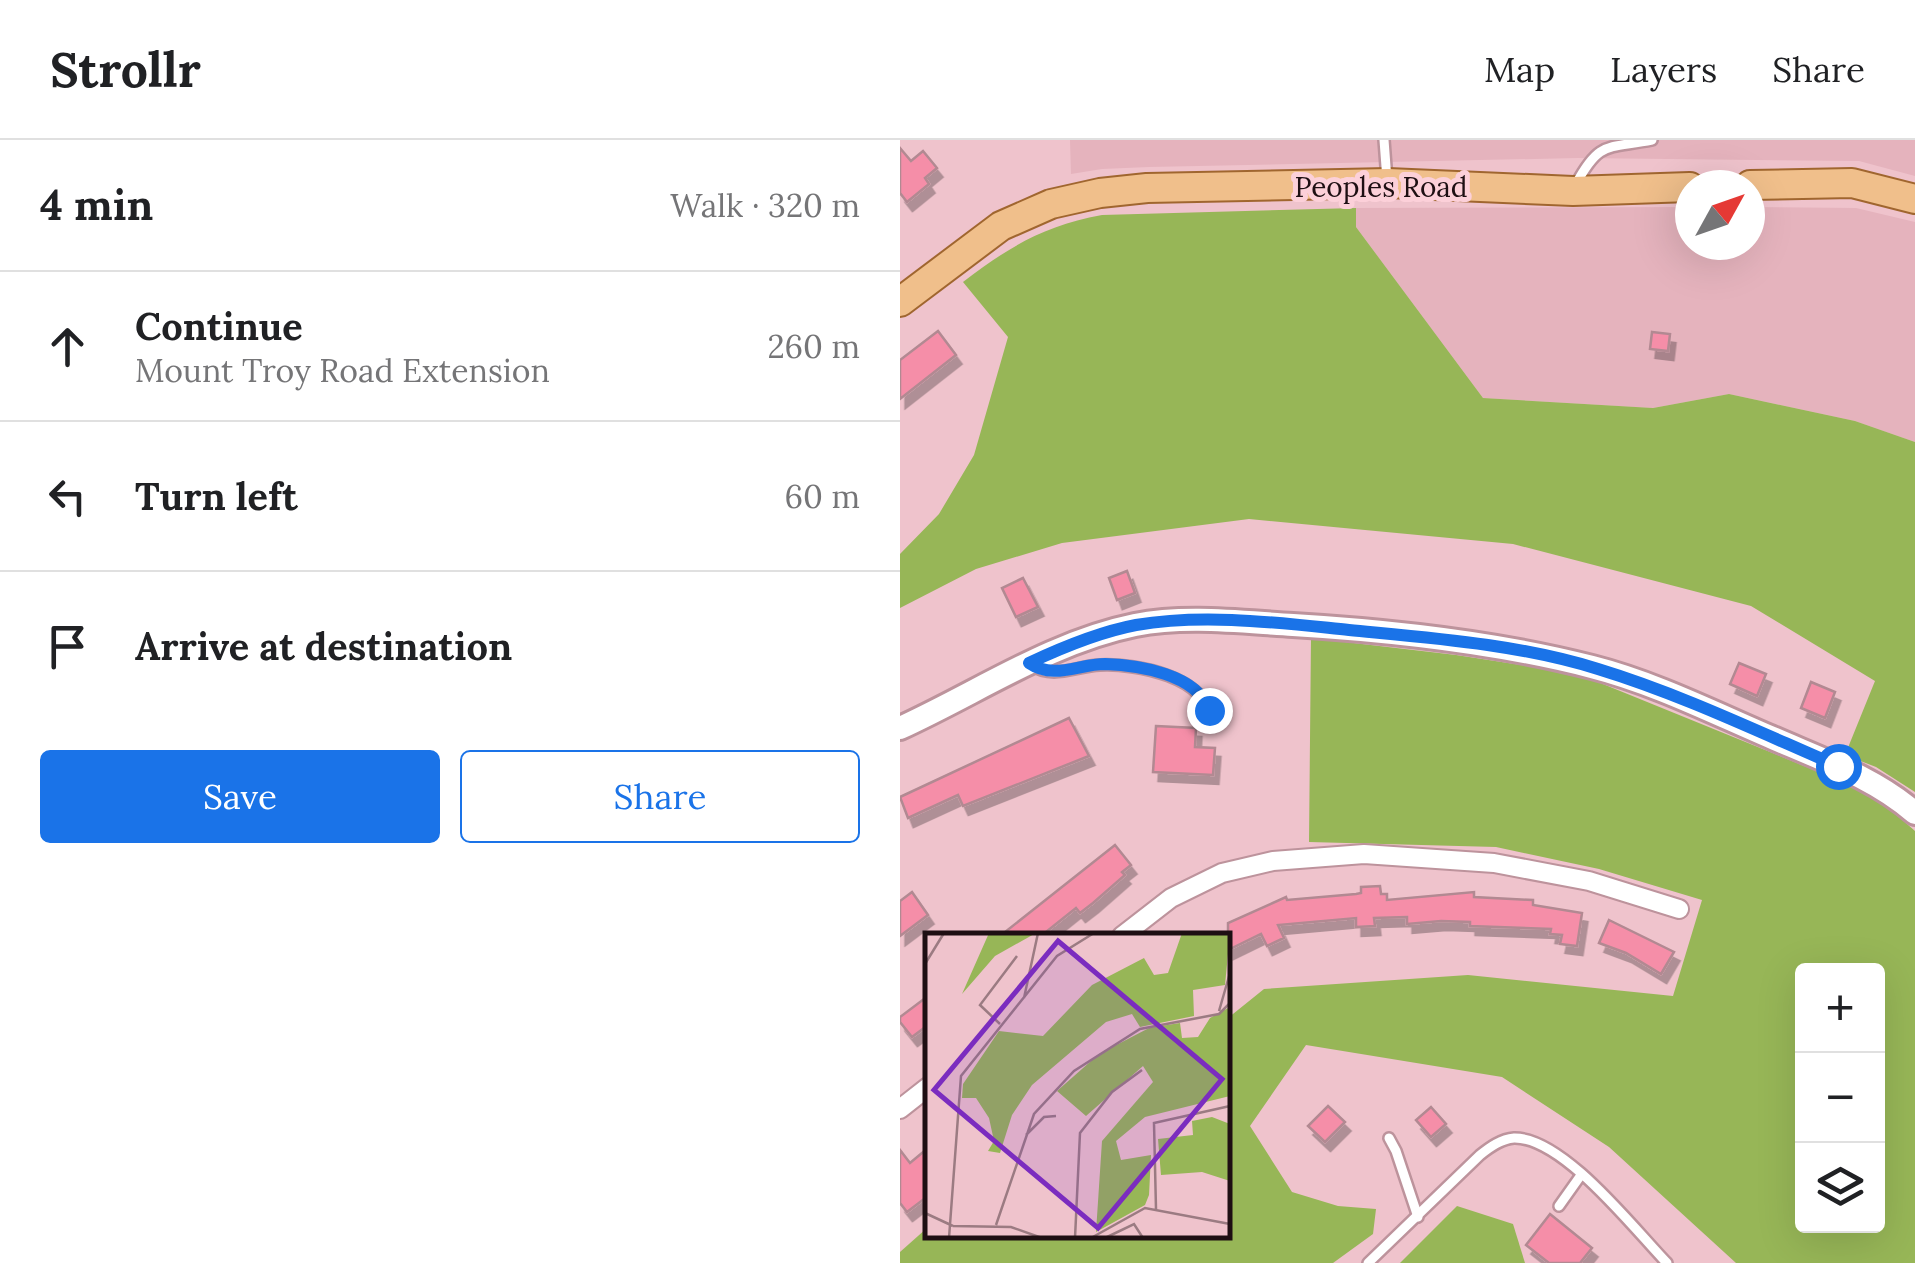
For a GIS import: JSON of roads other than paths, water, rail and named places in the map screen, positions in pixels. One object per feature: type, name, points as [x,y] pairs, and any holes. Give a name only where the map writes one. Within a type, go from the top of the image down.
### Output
[{"type":"main road","name":"Peoples Road","points":[[900,302],[1001,226],[1072,198],[1147,188],[1388,183],[1573,191],[1675,188]]},
{"type":"main road","points":[[1765,186],[1852,184],[1915,199]]},
{"type":"street","points":[[900,728],[1029,663],[1106,632],[1138,624],[1190,620],[1308,626],[1450,639],[1595,668],[1648,686],[1838,766],[1877,786],[1915,813]]},
{"type":"street","points":[[1126,933],[1171,898],[1222,872],[1273,860],[1364,854],[1494,863],[1590,881],[1679,908]]},
{"type":"street","points":[[900,1109],[925,1089]]},
{"type":"lane","points":[[1384,140],[1388,183]]},
{"type":"lane","points":[[1573,191],[1590,158],[1604,147],[1652,140]]},
{"type":"lane","points":[[1029,663],[1046,672],[1103,664],[1163,674],[1201,695],[1208,704],[1208,721]]},
{"type":"lane","points":[[1389,1138],[1418,1216]]},
{"type":"lane","points":[[1368,1263],[1480,1155],[1511,1138],[1547,1146],[1608,1199],[1667,1263]]},
{"type":"lane","points":[[1560,1206],[1581,1175]]}]
